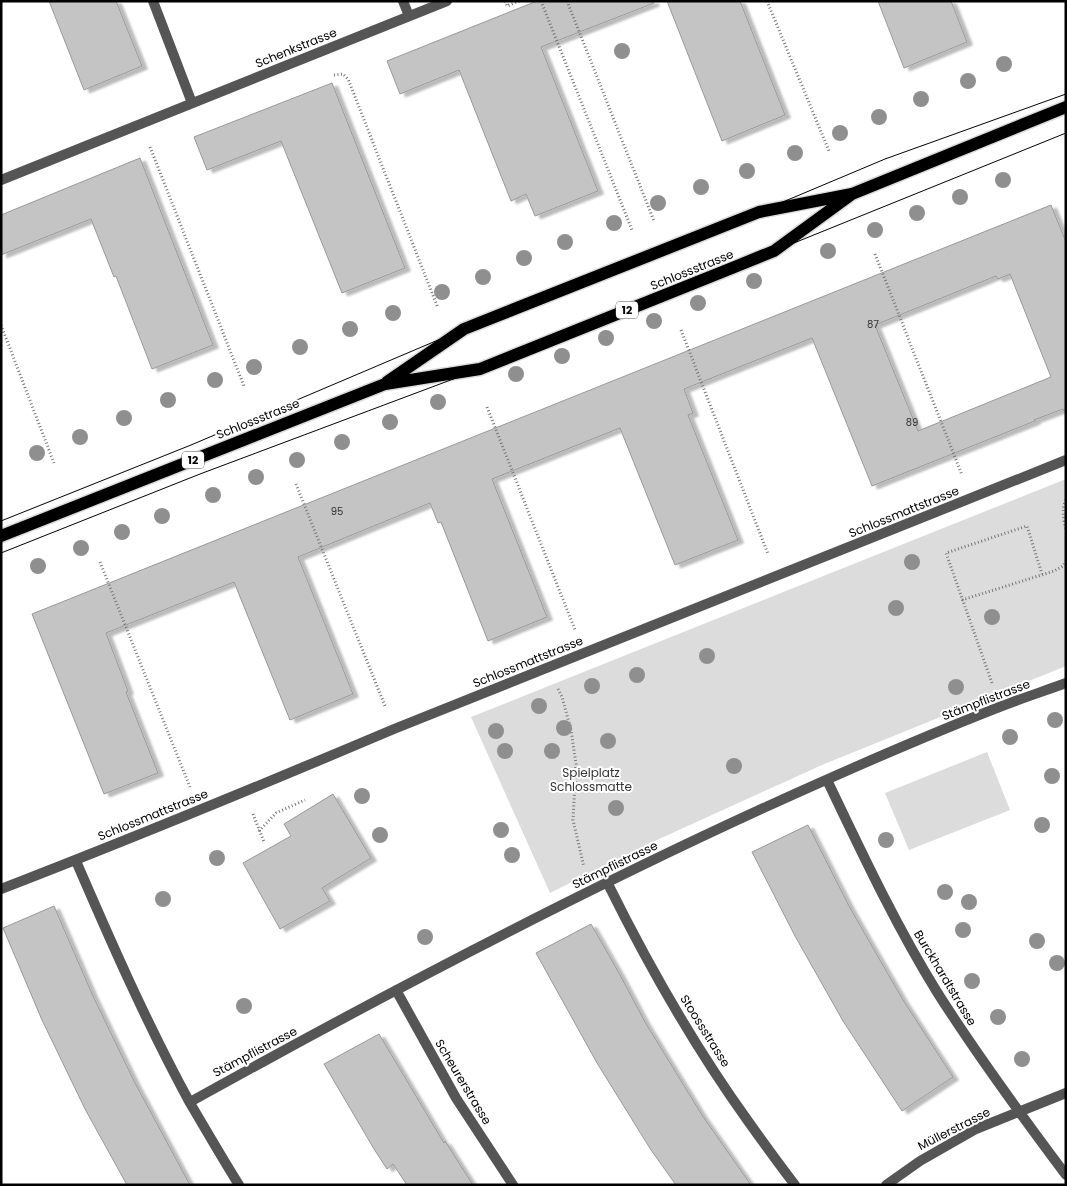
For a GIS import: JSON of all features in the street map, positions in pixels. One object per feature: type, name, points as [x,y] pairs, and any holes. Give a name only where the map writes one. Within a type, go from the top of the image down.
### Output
[{"type":"main road","name":"Schlossstrasse","points":[[385,384],[464,329],[758,212],[852,194],[1066,107]]},
{"type":"main road","name":"Schlossstrasse","points":[[1,536],[385,384],[480,369],[728,270],[774,251],[852,194]]},
{"type":"street","points":[[153,1],[192,103]]},
{"type":"street","points":[[403,1],[409,16]]},
{"type":"street","name":"Schenkstrasse","points":[[1,180],[447,1]]},
{"type":"street","name":"Schlossmattstrasse","points":[[1,889],[294,772],[394,729],[1066,460]]},
{"type":"street","name":"Stämpflistrasse","points":[[190,1102],[396,990],[594,888],[713,831],[913,742],[1066,683]]},
{"type":"street","name":"Burckhardtstrasse","points":[[826,780],[891,911],[937,991],[985,1065],[1066,1175]]},
{"type":"street","points":[[76,860],[109,938],[147,1018],[190,1102],[239,1185]]},
{"type":"street","name":"Stoossstrasse","points":[[607,882],[632,932],[700,1049],[747,1120],[796,1185]]},
{"type":"street","name":"Scheurerstrasse","points":[[396,990],[456,1098],[514,1185]]},
{"type":"street","name":"Müllerstrasse","points":[[886,1185],[920,1161],[976,1129],[1066,1093]]},
{"type":"path","points":[[505,1],[507,6],[519,1]]},
{"type":"path","points":[[541,1],[632,230]]},
{"type":"path","points":[[567,1],[654,221]]},
{"type":"path","points":[[768,1],[829,151]]},
{"type":"path","points":[[328,77],[343,74],[348,78],[438,308]]},
{"type":"path","points":[[150,147],[244,386]]},
{"type":"path","points":[[875,254],[971,498]]},
{"type":"path","points":[[1,325],[54,463]]},
{"type":"path","points":[[681,330],[776,576]]},
{"type":"path","points":[[487,407],[584,654]]},
{"type":"path","points":[[296,484],[394,729]]},
{"type":"path","points":[[1066,500],[1063,511],[1066,531]]},
{"type":"path","points":[[1001,707],[946,553],[1027,526],[1042,574]]},
{"type":"path","points":[[962,600],[1054,571],[1063,566],[1066,561]]},
{"type":"path","points":[[100,562],[193,795]]},
{"type":"path","points":[[550,667],[562,698],[571,730],[576,764],[573,820],[582,864],[594,888]]},
{"type":"path","points":[[259,831],[276,813],[305,800]]},
{"type":"green space","name":"Spielplatz Schlossmatte","points":[[1066,479],[1066,666],[822,765],[646,845],[550,893],[471,717]]},
{"type":"green space","points":[[987,752],[1010,810],[909,850],[885,793]]},
{"type":"building","points":[[49,1],[116,1],[142,66],[84,90]]},
{"type":"building","points":[[537,1],[653,1],[654,3],[541,47],[598,191],[535,216],[526,194],[511,201],[459,70],[400,94],[387,61]]},
{"type":"building","points":[[667,1],[740,1],[785,115],[722,141]]},
{"type":"building","points":[[878,1],[951,1],[967,42],[904,68]]},
{"type":"building","points":[[332,83],[405,268],[342,293],[281,141],[207,170],[194,137]]},
{"type":"building","points":[[140,158],[213,345],[152,369],[116,276],[114,277],[91,219],[1,255],[1,215]]},
{"type":"building","points":[[1051,205],[1066,242],[1066,411],[1063,409],[1034,420],[872,486],[812,338],[684,389],[693,413],[688,415],[738,540],[675,565],[620,428],[492,479],[547,617],[488,641],[441,522],[438,523],[430,503],[298,557],[353,694],[290,720],[234,582],[106,633],[128,691],[126,692],[158,773],[104,794],[32,614]],"holes":[[[1010,274],[1051,377],[918,431],[875,325],[996,276],[998,279]]]},
{"type":"building","points":[[333,794],[371,858],[322,888],[330,901],[280,929],[243,863],[291,836],[284,824]]},
{"type":"building","points":[[808,825],[849,906],[873,948],[903,1000],[953,1077],[902,1111],[843,1021],[795,936],[752,852]]},
{"type":"building","points":[[54,906],[93,996],[135,1083],[190,1185],[127,1185],[85,1109],[42,1020],[3,928]]},
{"type":"building","points":[[591,924],[645,1022],[702,1115],[751,1185],[676,1185],[651,1150],[597,1063],[536,953]]},
{"type":"building","points":[[379,1034],[444,1143],[445,1141],[473,1185],[407,1185],[393,1164],[387,1169],[374,1149],[324,1064]]},
{"type":"tram line","points":[[1,521],[191,445],[464,329],[759,212],[885,159],[1066,94]]},
{"type":"tram line","points":[[1,553],[200,474],[480,369],[1066,133]]}]
